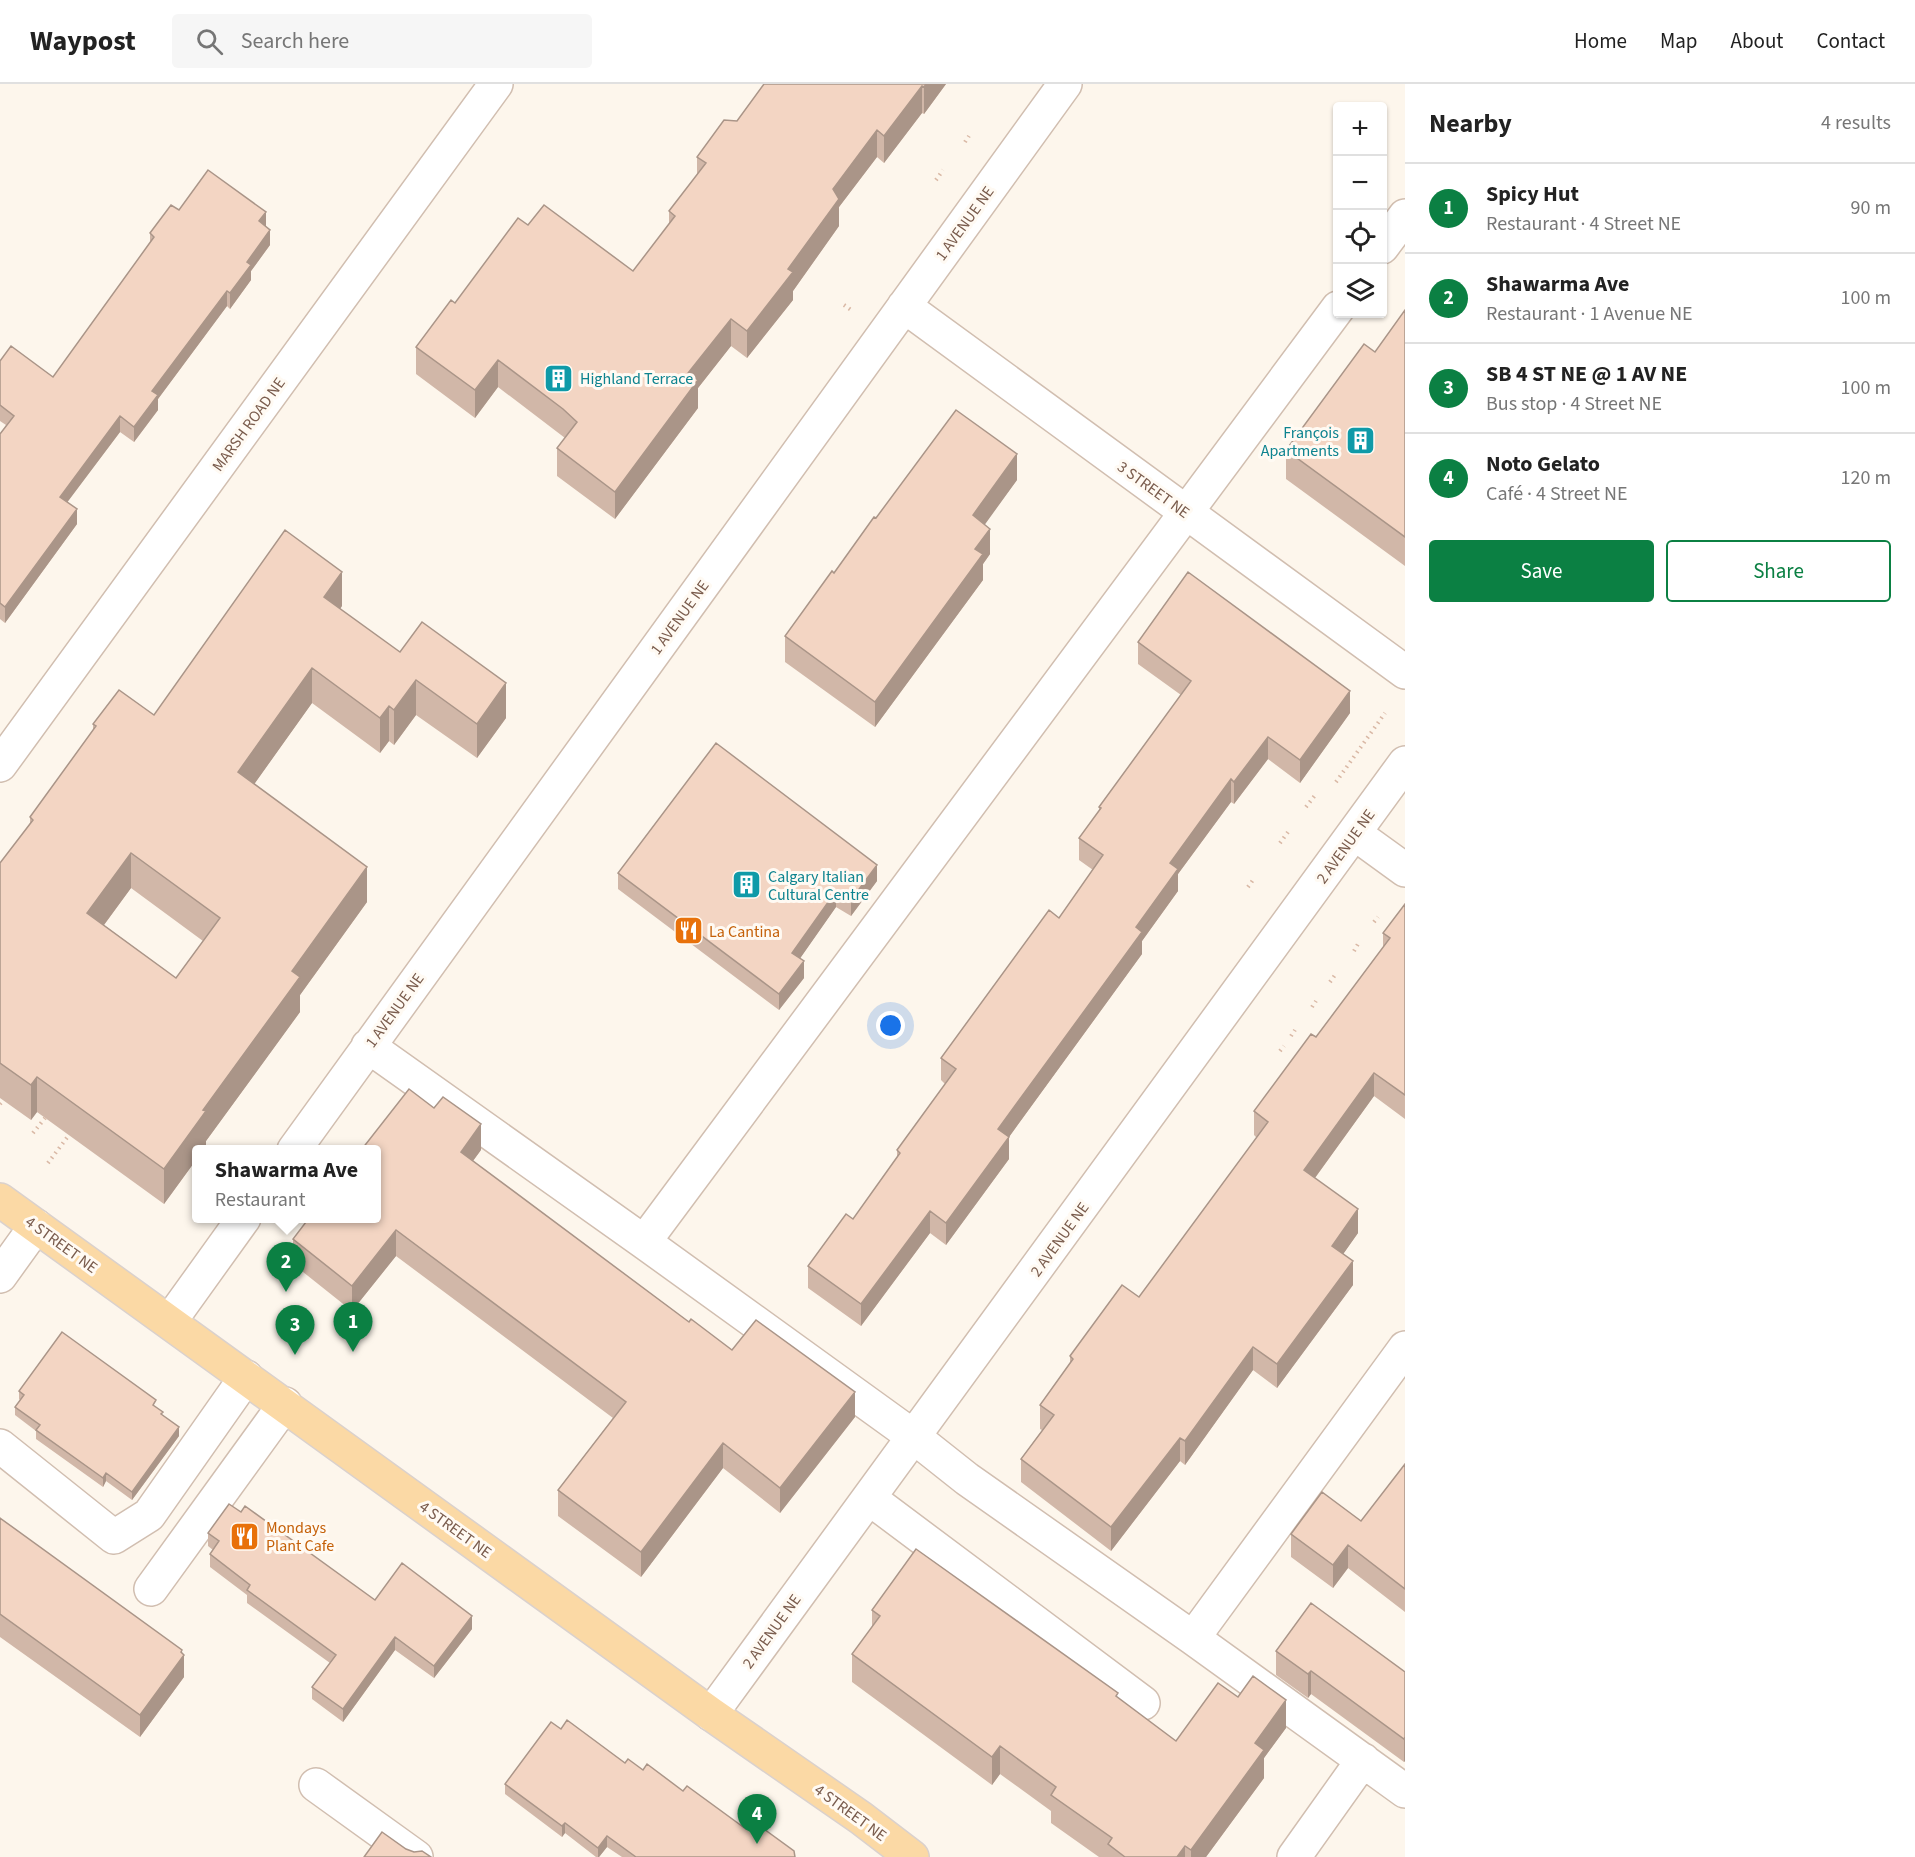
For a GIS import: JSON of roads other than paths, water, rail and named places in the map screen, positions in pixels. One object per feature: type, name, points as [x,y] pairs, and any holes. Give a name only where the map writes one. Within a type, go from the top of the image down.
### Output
[{"type":"main road","name":"4 STREET NE","points":[[0,1200],[711,1714],[861,1818],[912,1857]]},
{"type":"street","name":"MARSH ROAD NE","points":[[0,765],[496,84]]},
{"type":"street","name":"1 AVENUE NE","points":[[297,1145],[1065,84]]},
{"type":"street","points":[[1387,241],[1405,216]]},
{"type":"street","name":"3 STREET NE","points":[[904,306],[1405,672]]},
{"type":"street","points":[[644,1242],[1333,315]]},
{"type":"street","name":"2 AVENUE NE","points":[[711,1714],[1405,763]]},
{"type":"street","points":[[1354,833],[1405,870]]},
{"type":"street","points":[[369,1046],[914,1437],[967,1479],[1405,1791]]},
{"type":"street","points":[[170,1321],[240,1223]]},
{"type":"street","points":[[0,1276],[36,1226]]},
{"type":"street","points":[[1193,1638],[1405,1348]]},
{"type":"street","points":[[0,1446],[114,1537],[149,1515],[246,1377]]},
{"type":"street","points":[[151,1589],[285,1404]]},
{"type":"street","points":[[869,1498],[1143,1703]]},
{"type":"street","points":[[1294,1857],[1364,1760]]},
{"type":"street","points":[[316,1785],[416,1857]]},
{"type":"place","name":"Highland Terrace","points":[[559,378]]},
{"type":"place","name":"François Apartments","points":[[1360,441]]},
{"type":"place","name":"Calgary Italian Cultural Centre","points":[[747,885]]},
{"type":"place","name":"La Cantina","points":[[688,931]]},
{"type":"place","name":"Shawarma Ave","points":[[286,1292]]},
{"type":"place","name":"Spicy Hut","points":[[353,1352]]},
{"type":"place","name":"SB 4 ST NE @ 1 AV NE","points":[[295,1355]]},
{"type":"place","name":"Mondays Plant Cafe","points":[[245,1536]]},
{"type":"place","name":"Noto Gelato","points":[[757,1844]]}]
